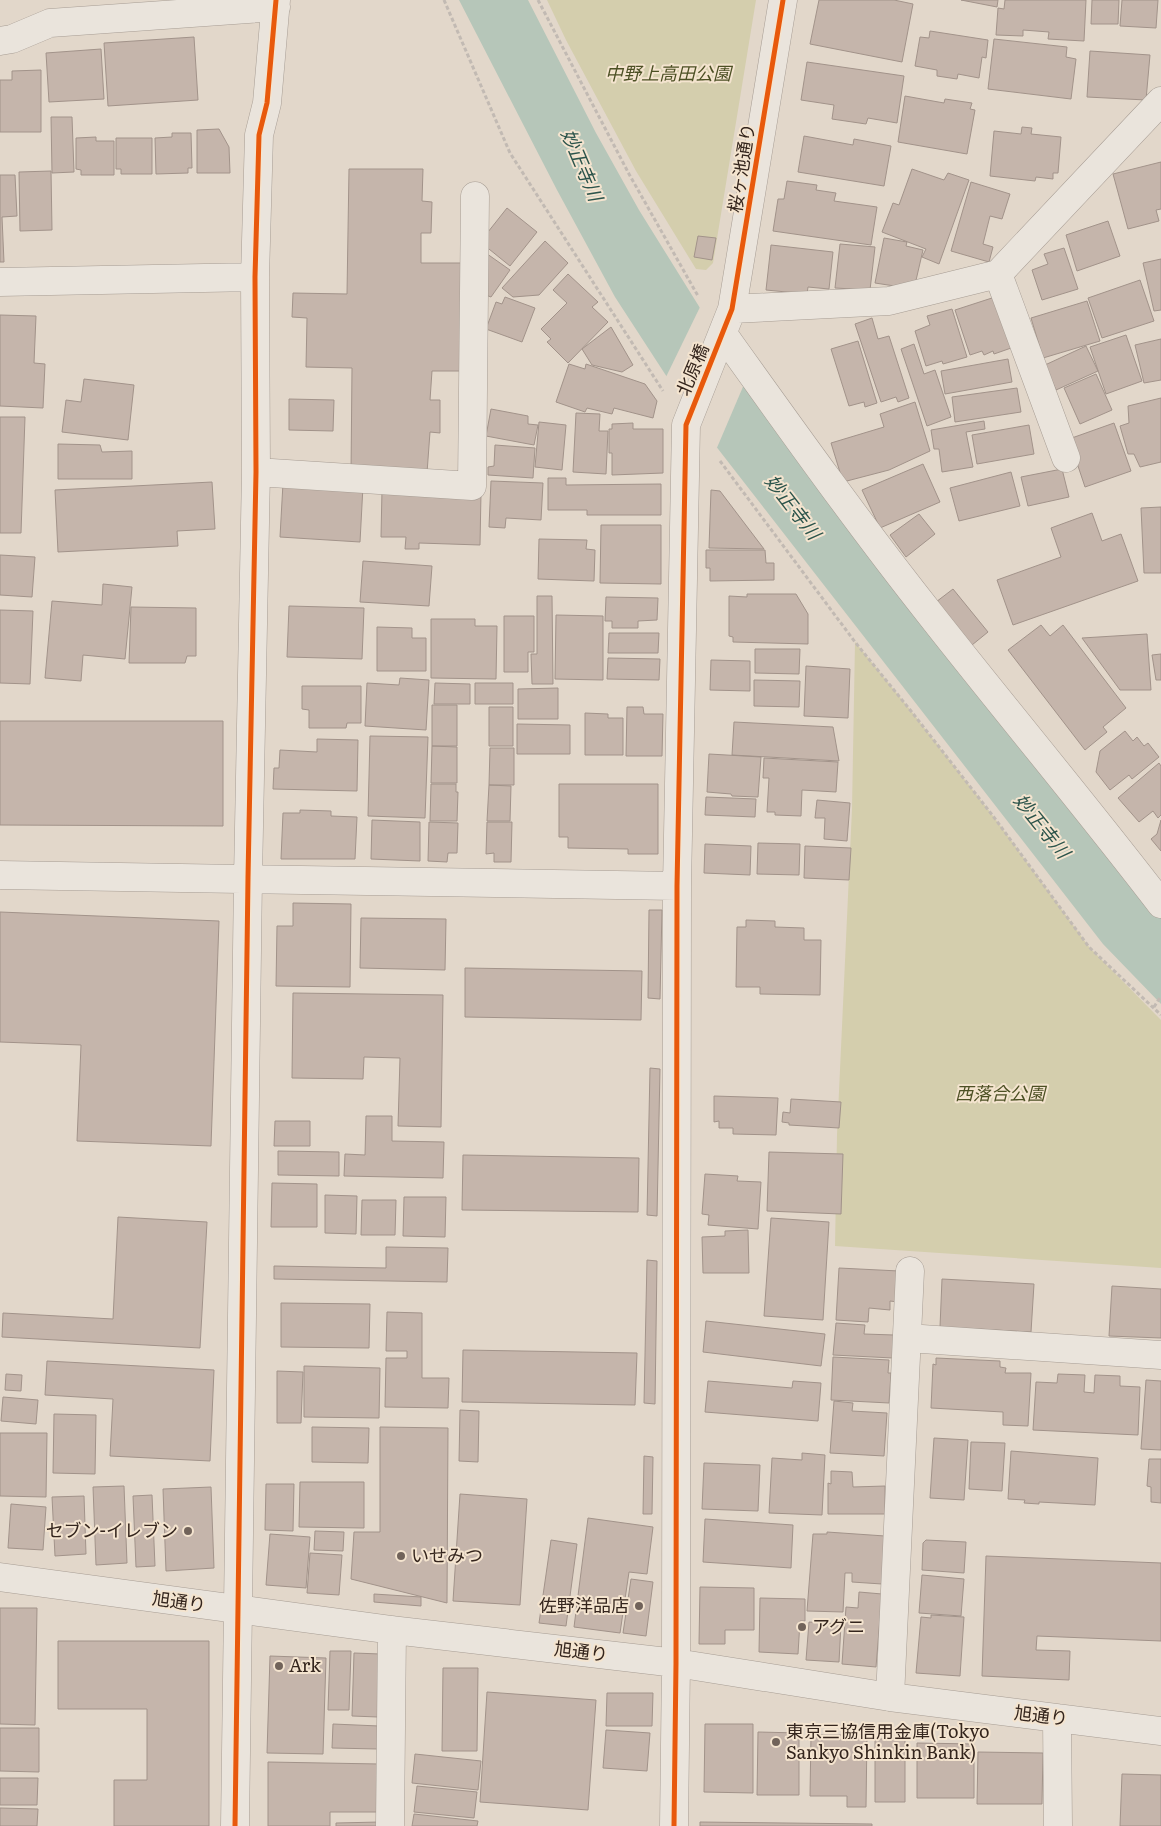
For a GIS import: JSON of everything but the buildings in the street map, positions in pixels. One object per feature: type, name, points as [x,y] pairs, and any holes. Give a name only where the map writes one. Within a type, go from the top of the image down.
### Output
[{"type":"street","name":"桜ヶ池通り","points":[[726,327],[784,0]]},
{"type":"street","points":[[0,41],[12,39],[50,23],[276,4],[266,104],[259,135],[255,277],[256,472],[248,878],[235,1826]]},
{"type":"street","points":[[1161,100],[998,274],[889,301],[726,327],[824,475],[930,614],[1105,831],[1161,904]]},
{"type":"street","points":[[256,472],[472,486],[475,196]]},
{"type":"street","points":[[998,274],[1066,458]]},
{"type":"street","points":[[0,282],[255,277]]},
{"type":"street","name":"北原橋","points":[[688,419],[726,327]]},
{"type":"street","points":[[674,1826],[677,886],[688,419]]},
{"type":"street","points":[[0,875],[677,886]]},
{"type":"street","points":[[890,1696],[910,1271]]},
{"type":"street","points":[[907,1338],[1161,1355]]},
{"type":"street","name":"旭通り","points":[[0,1578],[238,1611],[676,1663],[890,1696],[1161,1731]]},
{"type":"street","points":[[390,1826],[392,1630]]},
{"type":"street","points":[[1056,1718],[1058,1826]]},
{"type":"path","points":[[444,0],[510,152],[688,419],[854,642],[993,816],[1089,947],[1161,1015]]},
{"type":"path","points":[[538,0],[634,182],[701,302],[726,327]]},
{"type":"path","points":[[1154,1007],[1161,996]]},
{"type":"green space","name":"中野上高田公園","points":[[547,0],[756,0],[713,263],[706,270],[696,269],[636,171],[566,40]]},
{"type":"green space","name":"西落合公園","points":[[855,642],[993,816],[1089,947],[1161,1020],[1161,1268],[835,1246],[837,1135],[852,809]]},
{"type":"water","name":"妙正寺川","points":[[459,0],[528,0],[596,133],[639,210],[700,308],[1161,917],[1161,1004],[1103,944],[708,436],[615,297],[557,190]]},
{"type":"pier","points":[[701,305],[748,375],[716,450],[665,379]]},
{"type":"cycle path","points":[[235,1826],[248,878],[256,472],[255,277],[259,135],[267,103],[276,0]]},
{"type":"cycle path","points":[[674,1826],[677,886],[686,425],[732,309],[783,0]]},
{"type":"place","name":"セブン-イレブン","points":[[188,1531]]},
{"type":"place","name":"いせみつ","points":[[401,1556]]},
{"type":"place","name":"佐野洋品店","points":[[639,1606]]},
{"type":"place","name":"アグニ","points":[[802,1627]]},
{"type":"place","name":"Ark","points":[[279,1666]]},
{"type":"place","name":"東京三協信用金庫(Tokyo Sankyo Shinkin Bank)","points":[[776,1742]]}]
